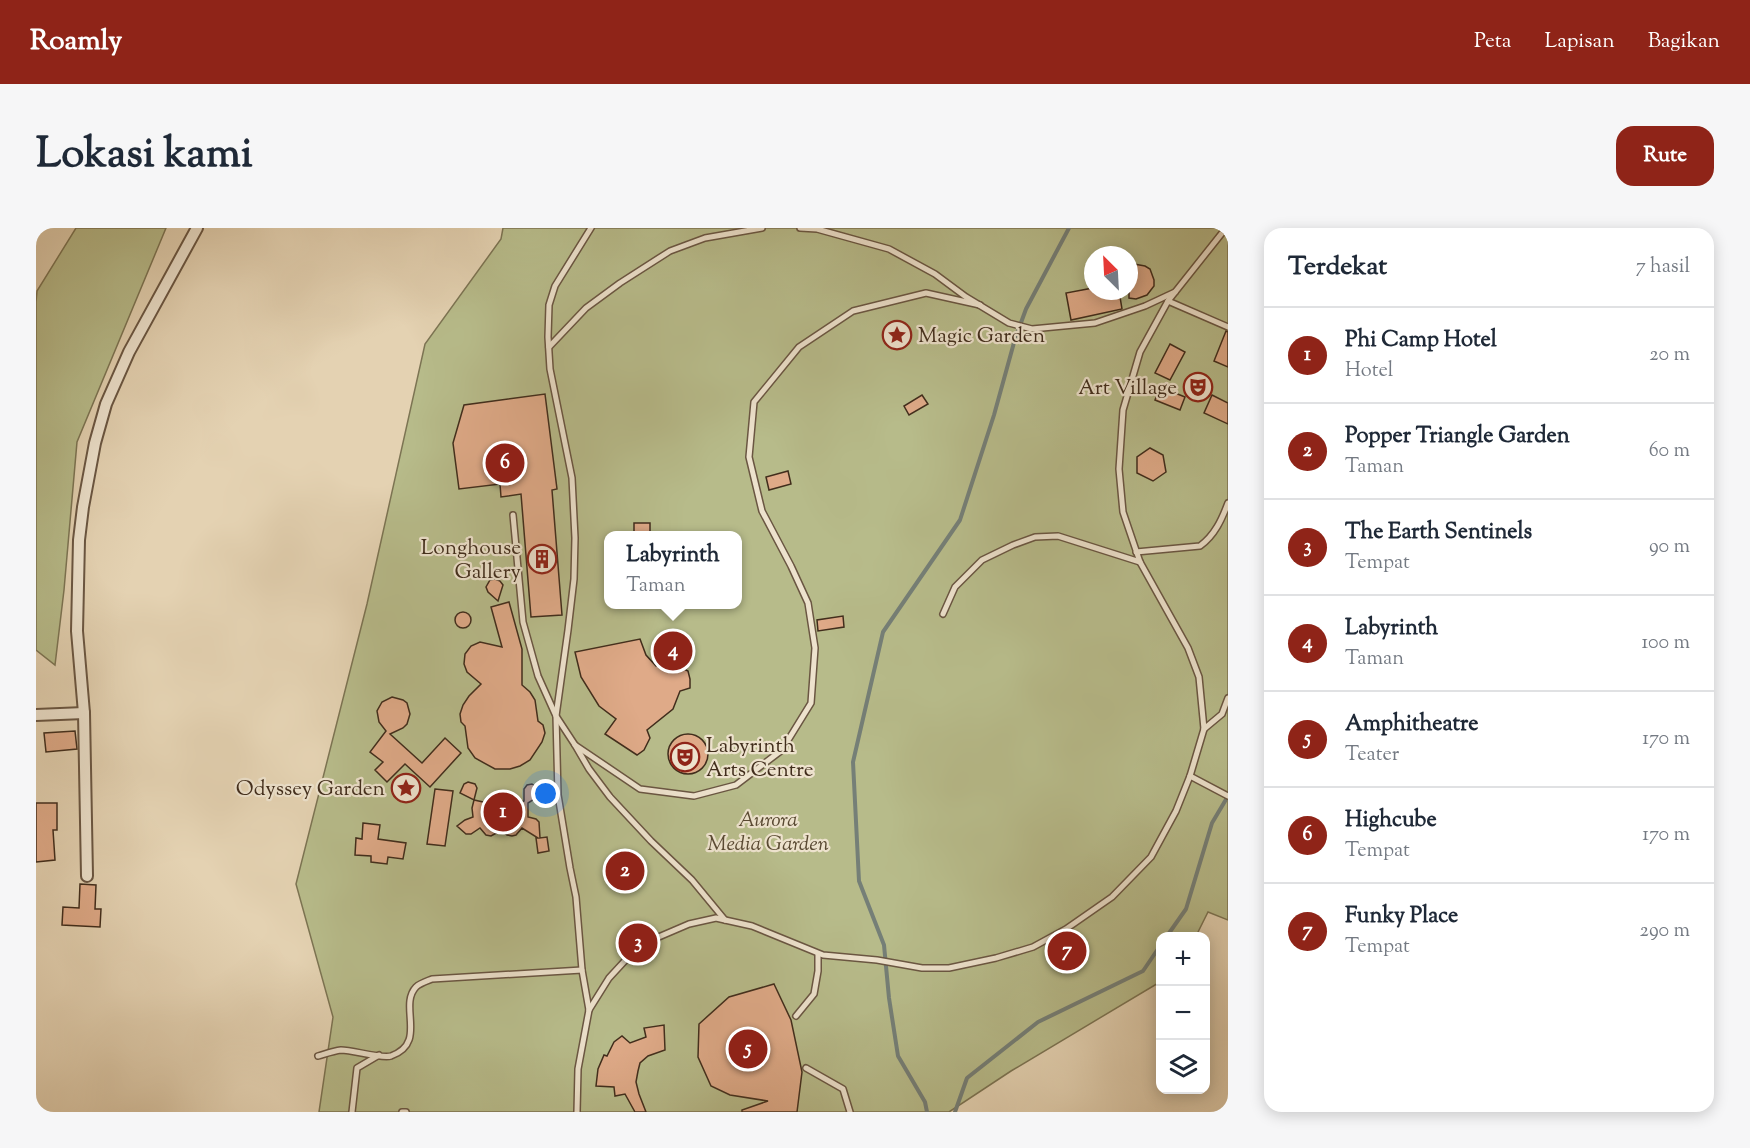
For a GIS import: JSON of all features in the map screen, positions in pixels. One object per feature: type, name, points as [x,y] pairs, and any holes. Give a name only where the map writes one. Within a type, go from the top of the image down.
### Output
[{"type":"street","points":[[87,876],[84,713],[77,631],[82,507],[95,443],[106,404],[129,352],[197,228]]},
{"type":"street","points":[[36,715],[84,713]]},
{"type":"lane","points":[[577,1112],[578,1069],[589,1010],[582,970],[576,897],[558,795],[556,716],[574,579],[575,538],[572,477],[550,369],[549,304],[555,286],[591,228]]},
{"type":"lane","points":[[549,347],[586,308],[670,251],[705,238],[762,228]]},
{"type":"lane","points":[[800,228],[817,229],[889,249],[935,274],[966,297],[1009,323],[1032,329],[1095,323],[1145,306],[1176,292]]},
{"type":"lane","points":[[589,1010],[609,978],[633,952],[654,939],[689,924],[716,918],[752,926],[818,954],[877,960],[922,968],[949,968],[996,958],[1033,947],[1066,929],[1112,897],[1151,857],[1176,811],[1190,776],[1204,729],[1199,677],[1188,648],[1140,562],[1123,512],[1119,469],[1124,410],[1140,352],[1168,301],[1226,228]]},
{"type":"lane","points":[[575,745],[640,789],[694,796],[736,785],[782,750],[811,703],[815,648],[808,603],[762,511],[749,457],[754,402],[799,347],[853,311],[926,293],[980,304]]},
{"type":"lane","points":[[1168,301],[1228,327]]},
{"type":"lane","points":[[1136,552],[1200,546],[1208,540],[1222,519],[1228,503]]},
{"type":"lane","points":[[513,515],[523,622],[538,676],[556,716],[589,770],[610,797],[692,880],[725,920]]},
{"type":"lane","points":[[943,614],[955,587],[982,560],[1035,537],[1058,536],[1140,562]]},
{"type":"lane","points":[[1204,729],[1222,714],[1228,698]]},
{"type":"lane","points":[[1190,776],[1226,794]]},
{"type":"lane","points":[[796,1016],[814,994],[818,954]]},
{"type":"lane","points":[[318,1056],[339,1050],[390,1056],[405,1048],[412,1032],[409,1009],[411,994],[417,985],[432,979],[582,970]]},
{"type":"lane","points":[[352,1112],[357,1068],[379,1055]]},
{"type":"lane","points":[[806,1068],[843,1089],[850,1112]]},
{"type":"green space","points":[[76,228],[166,228],[77,442],[55,665],[36,650],[36,302],[37,291]]},
{"type":"green space","name":"Aurora Media Garden","points":[[503,228],[1228,228],[1228,920],[1208,912],[1198,932],[1156,932],[1156,984],[1011,1071],[949,1112],[319,1112],[333,1017],[296,884],[367,604],[425,344],[501,239]]},
{"type":"building","points":[[1138,265],[1150,269],[1154,280],[1154,286],[1147,295],[1138,298]]},
{"type":"building","points":[[1084,290],[1084,300],[1120,300],[1122,309],[1071,320],[1066,293]]},
{"type":"building","points":[[1226,331],[1228,332],[1228,367],[1214,361]]},
{"type":"building","points":[[1170,344],[1185,352],[1170,380],[1155,373]]},
{"type":"building","points":[[1160,387],[1185,397],[1180,410],[1155,400]]},
{"type":"building","points":[[545,394],[557,489],[552,490],[562,615],[531,617],[521,494],[501,497],[500,484],[459,489],[453,443],[464,405]]},
{"type":"building","points":[[922,395],[928,404],[909,415],[904,406]]},
{"type":"building","points":[[1212,395],[1228,403],[1228,424],[1204,413]]},
{"type":"building","points":[[1150,448],[1163,455],[1166,472],[1153,481],[1137,473],[1137,457]]},
{"type":"building","points":[[788,471],[791,484],[769,490],[766,477]]},
{"type":"building","points":[[634,523],[650,523],[650,531],[634,531]]},
{"type":"building","points":[[495,579],[503,585],[498,601],[486,587],[490,580]]},
{"type":"building","points":[[509,602],[522,649],[522,685],[535,700],[538,721],[543,725],[545,733],[530,760],[510,769],[495,769],[475,758],[468,748],[465,726],[461,722],[460,714],[469,696],[481,684],[467,672],[464,664],[465,654],[471,646],[480,642],[502,647],[491,607]]},
{"type":"building","points":[[460,612],[466,612],[471,620],[469,626],[460,628],[455,623],[455,617]]},
{"type":"building","points":[[843,616],[844,627],[818,631],[817,620]]},
{"type":"building","points":[[640,639],[646,655],[656,666],[678,666],[688,671],[690,688],[680,691],[673,709],[647,730],[650,738],[644,750],[637,755],[605,734],[616,719],[599,706],[581,677],[575,652]]},
{"type":"building","points":[[392,697],[407,703],[410,714],[403,728],[390,734],[422,763],[445,738],[461,753],[430,787],[405,764],[387,782],[375,770],[383,762],[370,752],[386,731],[379,722],[377,711],[382,702]]},
{"type":"building","points":[[75,731],[77,749],[46,752],[44,733]]},
{"type":"building","points":[[688,734],[696,735],[702,740],[707,746],[707,762],[702,768],[696,773],[688,774],[680,773],[674,768],[669,762],[668,754],[669,746],[674,740],[680,735]]},
{"type":"building","points":[[468,782],[475,784],[477,788],[474,800],[460,793],[464,784]]},
{"type":"building","points":[[532,784],[538,788],[538,794],[528,803],[528,817],[539,822],[540,838],[547,837],[549,851],[538,853],[536,838],[538,838],[522,828],[516,835],[507,835],[502,830],[491,836],[486,835],[480,828],[471,834],[466,834],[457,826],[473,817],[474,800],[486,805],[485,818],[501,826],[514,818],[514,807],[517,803],[524,801],[524,789],[527,785]]},
{"type":"building","points":[[435,789],[453,791],[445,846],[427,844]]},
{"type":"building","points":[[36,803],[57,803],[57,830],[53,830],[55,860],[36,862]]},
{"type":"building","points":[[363,823],[380,825],[378,839],[406,843],[403,859],[388,857],[387,864],[371,862],[371,856],[355,855],[356,838],[362,839]]},
{"type":"building","points":[[80,884],[96,885],[95,909],[101,909],[100,927],[62,925],[63,907],[79,908]]},
{"type":"building","points":[[774,984],[791,1020],[802,1072],[797,1112],[742,1112],[742,1110],[768,1101],[730,1095],[711,1086],[698,1057],[699,1024],[729,997]]},
{"type":"building","points":[[664,1025],[665,1050],[648,1056],[640,1063],[636,1082],[646,1112],[635,1112],[625,1094],[615,1096],[614,1087],[596,1086],[598,1069],[604,1055],[607,1056],[614,1042],[622,1036],[630,1043],[646,1037],[644,1028]]},
{"type":"waterway","points":[[927,1112],[925,1102],[898,1056],[884,945],[859,881],[853,762],[883,632],[960,520],[1026,309],[1069,228]]},
{"type":"waterway","points":[[1170,932],[1186,909],[1212,823],[1228,796]]},
{"type":"waterway","points":[[955,1112],[967,1078],[1038,1022],[1143,971],[1156,952]]},
{"type":"place","name":"Magic Garden","points":[[897,335]]},
{"type":"place","name":"Art Village","points":[[1198,387]]},
{"type":"place","name":"Highcube","points":[[505,463]]},
{"type":"place","name":"Longhouse Gallery","points":[[542,559]]},
{"type":"place","name":"Labyrinth","points":[[673,651]]},
{"type":"place","name":"Labyrinth Arts Centre","points":[[685,757]]},
{"type":"place","name":"Odyssey Garden","points":[[406,788]]},
{"type":"place","name":"Phi Camp Hotel","points":[[503,812]]},
{"type":"place","name":"Popper Triangle Garden","points":[[625,871]]},
{"type":"place","name":"The Earth Sentinels","points":[[638,943]]},
{"type":"place","name":"Funky Place","points":[[1067,951]]},
{"type":"place","name":"Amphitheatre","points":[[748,1049]]}]
